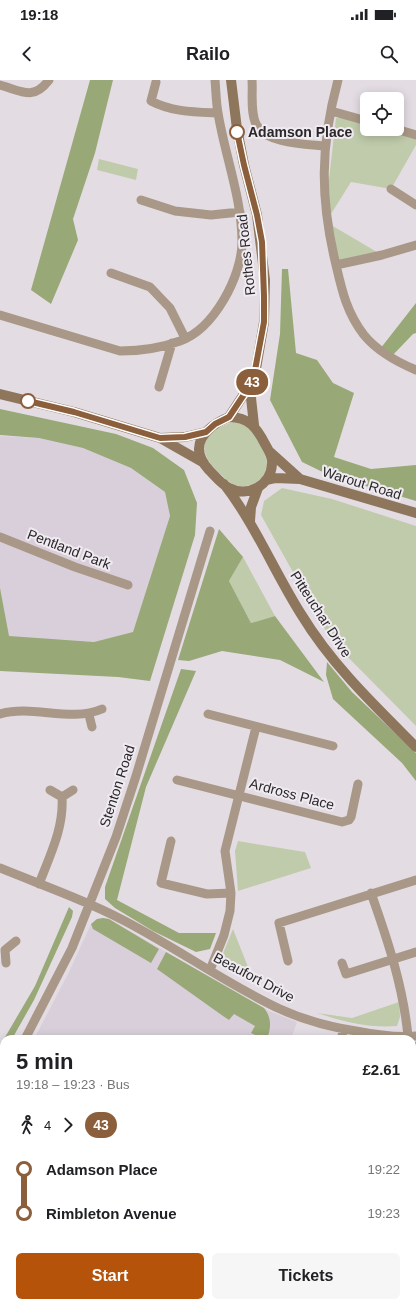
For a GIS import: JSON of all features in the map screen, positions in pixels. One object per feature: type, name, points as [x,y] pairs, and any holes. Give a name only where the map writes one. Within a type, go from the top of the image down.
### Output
[{"type":"street","points":[[0,85],[28,93],[35,93],[41,90],[49,80]]},
{"type":"street","points":[[0,315],[120,351],[144,350],[185,338],[214,313],[234,279],[242,243],[240,212],[218,112],[215,80]]},
{"type":"street","name":"Rothes Road","points":[[231,80],[237,130],[244,165],[257,215],[264,268],[264,322],[251,398],[254,425]]},
{"type":"street","points":[[252,80],[253,112],[255,123],[259,128],[265,133],[282,141],[325,146]]},
{"type":"street","points":[[338,80],[325,146],[324,200],[326,222],[347,307],[364,334],[386,354],[416,370]]},
{"type":"street","points":[[156,82],[151,101],[156,104],[184,112],[218,112]]},
{"type":"street","points":[[331,111],[360,119]]},
{"type":"street","points":[[404,131],[416,135]]},
{"type":"street","points":[[390,189],[416,205]]},
{"type":"street","points":[[141,200],[175,211],[211,215],[240,212]]},
{"type":"street","points":[[336,265],[382,255],[416,245]]},
{"type":"street","points":[[111,273],[150,287],[170,308],[185,338]]},
{"type":"street","points":[[159,386],[172,343]]},
{"type":"street","points":[[204,463],[199,450],[201,438],[215,424],[229,417],[253,381]]},
{"type":"street","points":[[0,394],[74,412],[160,438],[204,463],[224,484],[240,492],[250,491],[258,488],[266,480],[272,464],[272,458],[254,425],[244,419],[229,417]]},
{"type":"street","points":[[160,438],[185,437],[206,432]]},
{"type":"street","points":[[269,451],[300,479]]},
{"type":"street","points":[[266,480],[276,478],[300,479]]},
{"type":"street","name":"Warout Road","points":[[300,479],[416,513]]},
{"type":"street","name":"Pitteuchar Drive","points":[[224,484],[250,521],[278,575],[300,613],[324,649],[372,704],[416,747]]},
{"type":"street","points":[[250,521],[251,507],[258,488]]},
{"type":"street","name":"Stenton Road","points":[[27,1035],[57,979],[91,904],[134,783],[163,681],[210,531]]},
{"type":"street","name":"Pentland Park","points":[[0,537],[89,572],[128,585]]},
{"type":"street","points":[[0,714],[19,711],[89,715],[102,709]]},
{"type":"street","points":[[208,714],[333,746]]},
{"type":"street","points":[[89,715],[92,727]]},
{"type":"street","name":"Ardross Place","points":[[210,970],[228,924],[231,894],[225,851],[237,795],[256,727]]},
{"type":"street","name":"Ardross Place","points":[[177,780],[345,822],[351,816],[358,784]]},
{"type":"street","points":[[50,790],[62,797]]},
{"type":"street","points":[[62,797],[73,790]]},
{"type":"street","points":[[39,884],[58,837],[63,808],[62,797]]},
{"type":"street","points":[[171,841],[161,883],[206,894],[231,894]]},
{"type":"street","name":"Beaufort Drive","points":[[0,868],[91,904],[118,917],[249,994],[282,1010],[314,1022],[376,1035]]},
{"type":"street","points":[[288,961],[279,923],[416,880]]},
{"type":"street","points":[[371,893],[394,959],[412,1035]]},
{"type":"street","points":[[6,963],[2,949],[16,941]]},
{"type":"street","points":[[342,963],[346,974],[416,952]]},
{"type":"street","points":[[342,1035],[344,1029]]},
{"type":"shaded area","points":[[0,436],[39,438],[83,448],[131,468],[165,492],[170,516],[133,632],[94,642],[0,637]]},
{"type":"shaded area","points":[[97,919],[109,919],[269,1011],[297,1022],[292,1035],[36,1035],[69,972],[91,924]]},
{"type":"green space","points":[[90,80],[113,80],[95,153],[73,219],[78,240],[51,304],[31,290]]},
{"type":"green space","points":[[336,118],[360,119],[360,136],[404,136],[404,131],[416,135],[416,145],[391,189],[351,182],[326,222]]},
{"type":"green space","points":[[99,159],[138,169],[136,180],[97,170]]},
{"type":"green space","points":[[326,222],[382,255],[336,265]]},
{"type":"green space","points":[[282,269],[288,269],[296,353],[317,360],[333,383],[354,393],[334,457],[371,469],[416,465],[416,501],[329,475],[302,462],[270,400],[280,334]]},
{"type":"green space","points":[[416,303],[416,333],[413,334],[391,357],[380,349]]},
{"type":"green space","points":[[0,409],[116,434],[153,448],[184,470],[197,503],[195,535],[150,681],[118,677],[0,671],[0,588],[9,636],[94,642],[133,632],[170,516],[165,492],[131,468],[83,448],[39,438],[0,435]]},
{"type":"green space","points":[[233,422],[244,425],[252,430],[265,455],[267,463],[264,474],[261,478],[257,482],[246,486],[235,485],[228,481],[218,472],[206,456],[205,448],[209,436],[215,430]]},
{"type":"green space","points":[[282,488],[332,499],[416,526],[416,726],[331,640],[261,515],[264,501]]},
{"type":"green space","points":[[219,529],[243,557],[229,581],[251,623],[275,616],[324,682],[280,660],[222,651],[189,661],[178,660]]},
{"type":"green space","points":[[243,557],[275,616],[251,623],[229,581]]},
{"type":"green space","points":[[327,662],[352,692],[416,753],[416,781],[402,763],[333,699],[326,675]]},
{"type":"green space","points":[[181,669],[196,671],[146,787],[117,900],[179,933],[216,933],[210,949],[196,952],[153,931],[115,908],[105,899],[105,887]]},
{"type":"green space","points":[[238,841],[305,852],[311,868],[238,891],[235,851]]},
{"type":"green space","points":[[69,907],[73,911],[72,917],[34,1000],[14,1035],[6,1035],[35,986]]},
{"type":"green space","points":[[97,919],[109,919],[159,949],[151,963],[93,929],[91,924]]},
{"type":"green space","points":[[233,929],[252,977],[230,964],[222,956]]},
{"type":"green space","points":[[166,952],[264,1008],[270,1019],[268,1035],[255,1035],[251,1033],[255,1026],[234,1014],[229,1020],[157,969]]},
{"type":"green space","points":[[399,1002],[400,1017],[397,1026],[356,1024],[317,1013],[352,1018]]},
{"type":"bus line","name":"43","points":[[28,401],[74,412],[160,438],[185,437],[206,432],[221,420],[229,417],[253,381],[264,322],[265,280],[262,242],[237,132]]},
{"type":"place","name":"Adamson Place","points":[[237,132]]}]
